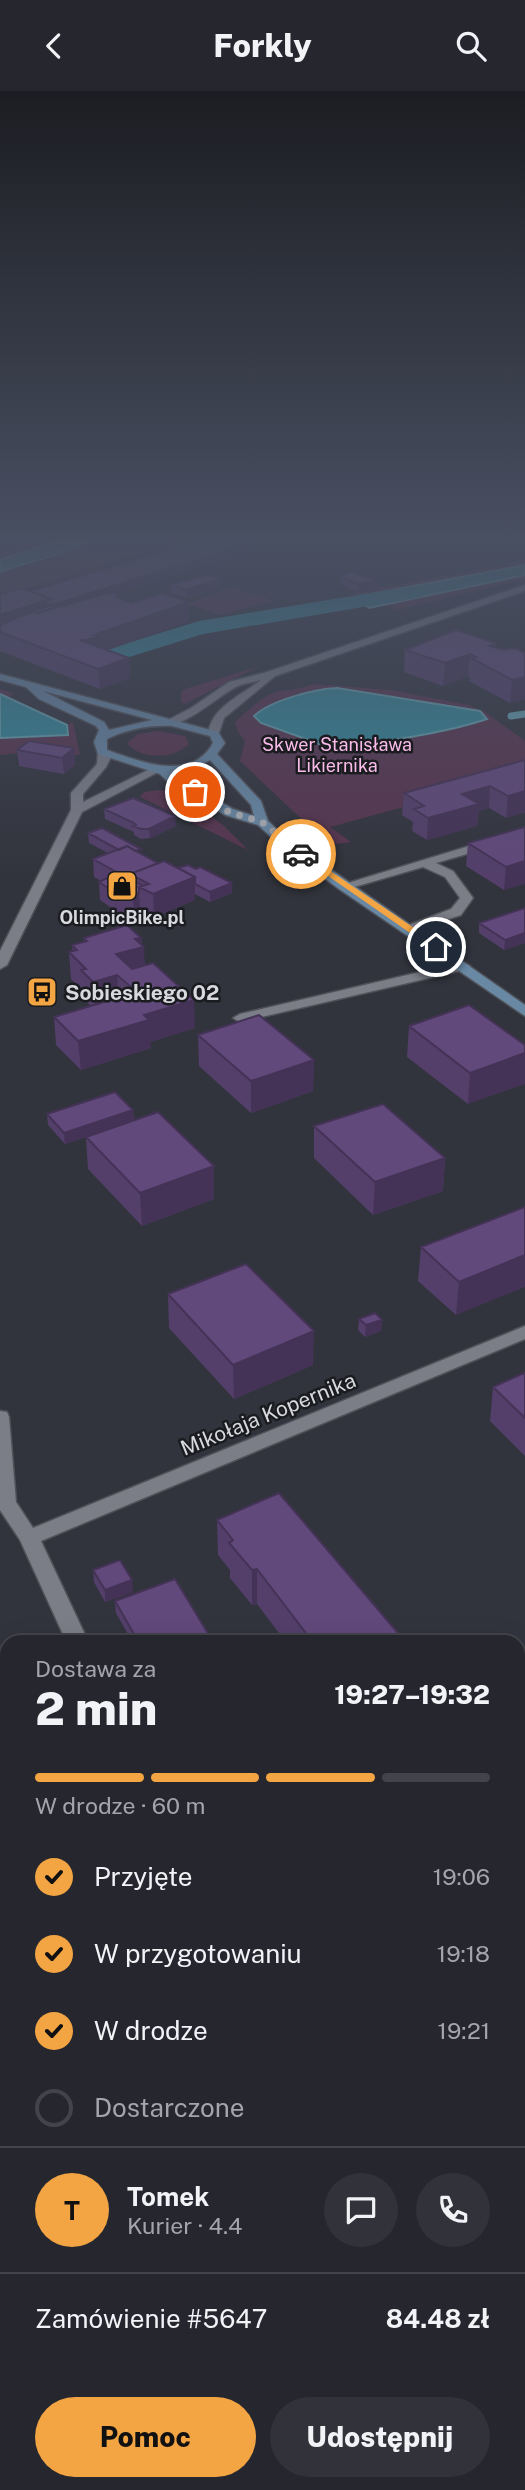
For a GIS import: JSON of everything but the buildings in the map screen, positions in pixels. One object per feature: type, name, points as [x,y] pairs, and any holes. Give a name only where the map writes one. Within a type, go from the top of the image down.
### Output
[{"type":"main road","points":[[0,677],[31,687],[57,690],[214,734],[219,743],[211,754],[160,771]]},
{"type":"main road","points":[[31,687],[43,697],[93,719],[103,727],[99,747],[102,752],[160,771],[229,812],[262,822],[286,844],[344,886],[525,1011]]},
{"type":"main road","points":[[103,737],[131,725],[169,722]]},
{"type":"main road","points":[[211,754],[257,804],[262,822]]},
{"type":"street","points":[[169,722],[189,714],[243,680],[271,674],[336,652]]},
{"type":"street","points":[[214,734],[213,725],[219,716],[265,684],[271,674]]},
{"type":"street","points":[[148,715],[180,710],[205,702]]},
{"type":"street","points":[[0,965],[77,810],[77,793],[102,765],[105,757],[102,752]]},
{"type":"street","points":[[77,810],[160,771]]},
{"type":"street","points":[[344,886],[525,833]]},
{"type":"street","points":[[408,928],[456,912],[467,898],[449,874],[424,862]]},
{"type":"street","points":[[240,1018],[463,966]]},
{"type":"street","name":"Mikołaja Kopernika","points":[[29,1538],[525,1332]]},
{"type":"street","points":[[0,1417],[6,1503],[29,1538],[74,1635]]},
{"type":"green space","points":[[257,667],[185,704],[181,702],[181,692],[185,689]]},
{"type":"green space","name":"Skwer Stanisława Likiernika","points":[[313,684],[391,690],[468,705],[485,712],[525,741],[525,774],[330,827],[351,842],[329,845],[240,761],[245,741],[235,722],[256,703],[274,693]]},
{"type":"green space","points":[[0,689],[14,694],[9,697],[10,700],[66,725],[73,722],[80,755],[28,752],[0,755]]},
{"type":"green space","points":[[158,731],[185,736],[189,744],[175,753],[158,756],[141,753],[128,744],[138,734]]},
{"type":"green space","points":[[160,790],[176,793],[187,799],[172,801],[176,806],[191,802],[223,825],[248,850],[140,797],[144,792]]},
{"type":"water","points":[[337,688],[480,711],[487,719],[438,732],[339,751],[261,723],[254,716],[271,705],[294,696]]},
{"type":"water","points":[[0,694],[67,725],[68,735],[0,738]]},
{"type":"waterway","points":[[113,655],[123,652]]},
{"type":"waterway","points":[[511,716],[525,714]]},
{"type":"way so far","points":[[195,792],[229,812],[262,822],[301,854]]},
{"type":"place","name":"OlimpicBike.pl","points":[[122,886]]},
{"type":"place","name":"Sobieskiego 02","points":[[42,992]]},
{"type":"route","points":[[301,854],[436,947]]}]
